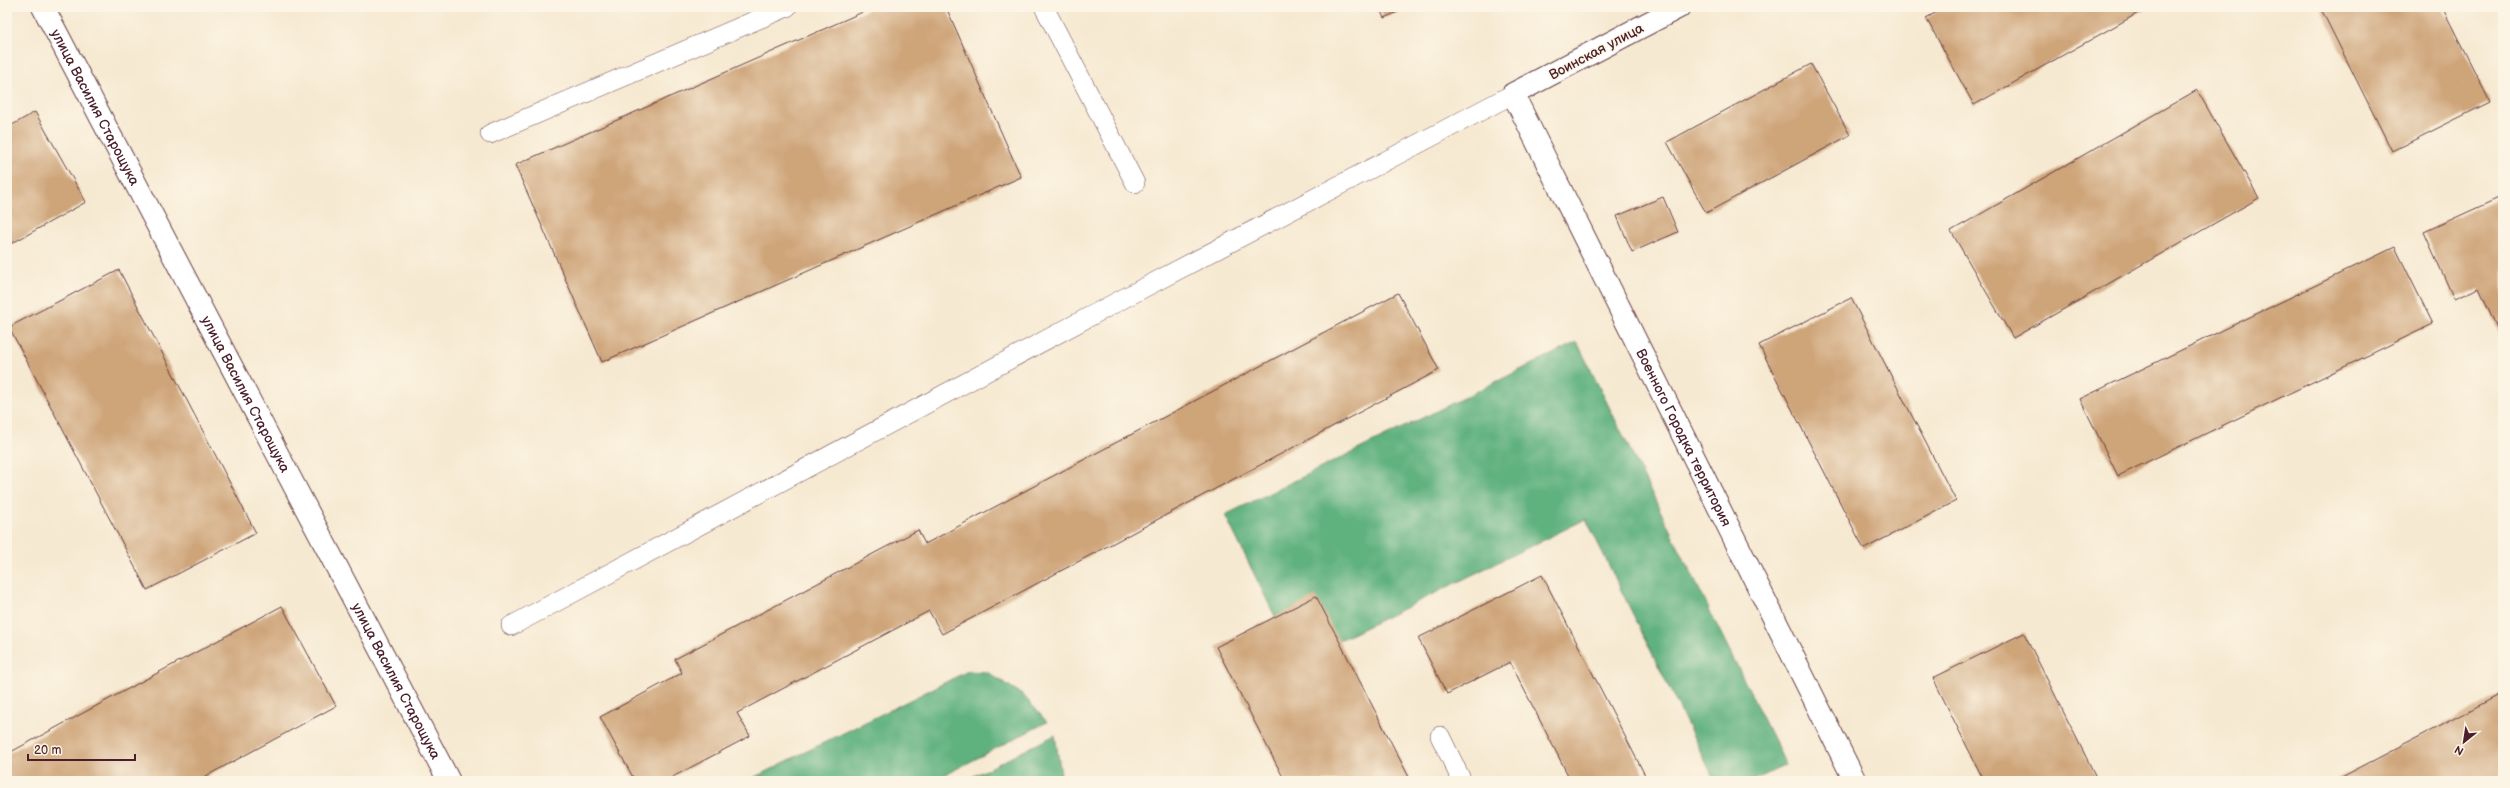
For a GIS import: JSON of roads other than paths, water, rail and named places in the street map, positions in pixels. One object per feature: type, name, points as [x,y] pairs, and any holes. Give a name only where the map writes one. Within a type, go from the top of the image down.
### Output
[{"type":"street","name":"улица Василия Старощука","points":[[43,7],[449,781]]},
{"type":"street","name":"Воинская улица","points":[[1513,94],[1678,7]]},
{"type":"street","name":"Военного Городка территория","points":[[1513,94],[1855,781]]},
{"type":"lane","points":[[490,134],[787,7]]},
{"type":"lane","points":[[1044,7],[1135,183]]},
{"type":"lane","points":[[511,626],[1106,308],[1513,94]]},
{"type":"lane","points":[[1440,736],[1462,781]]}]
